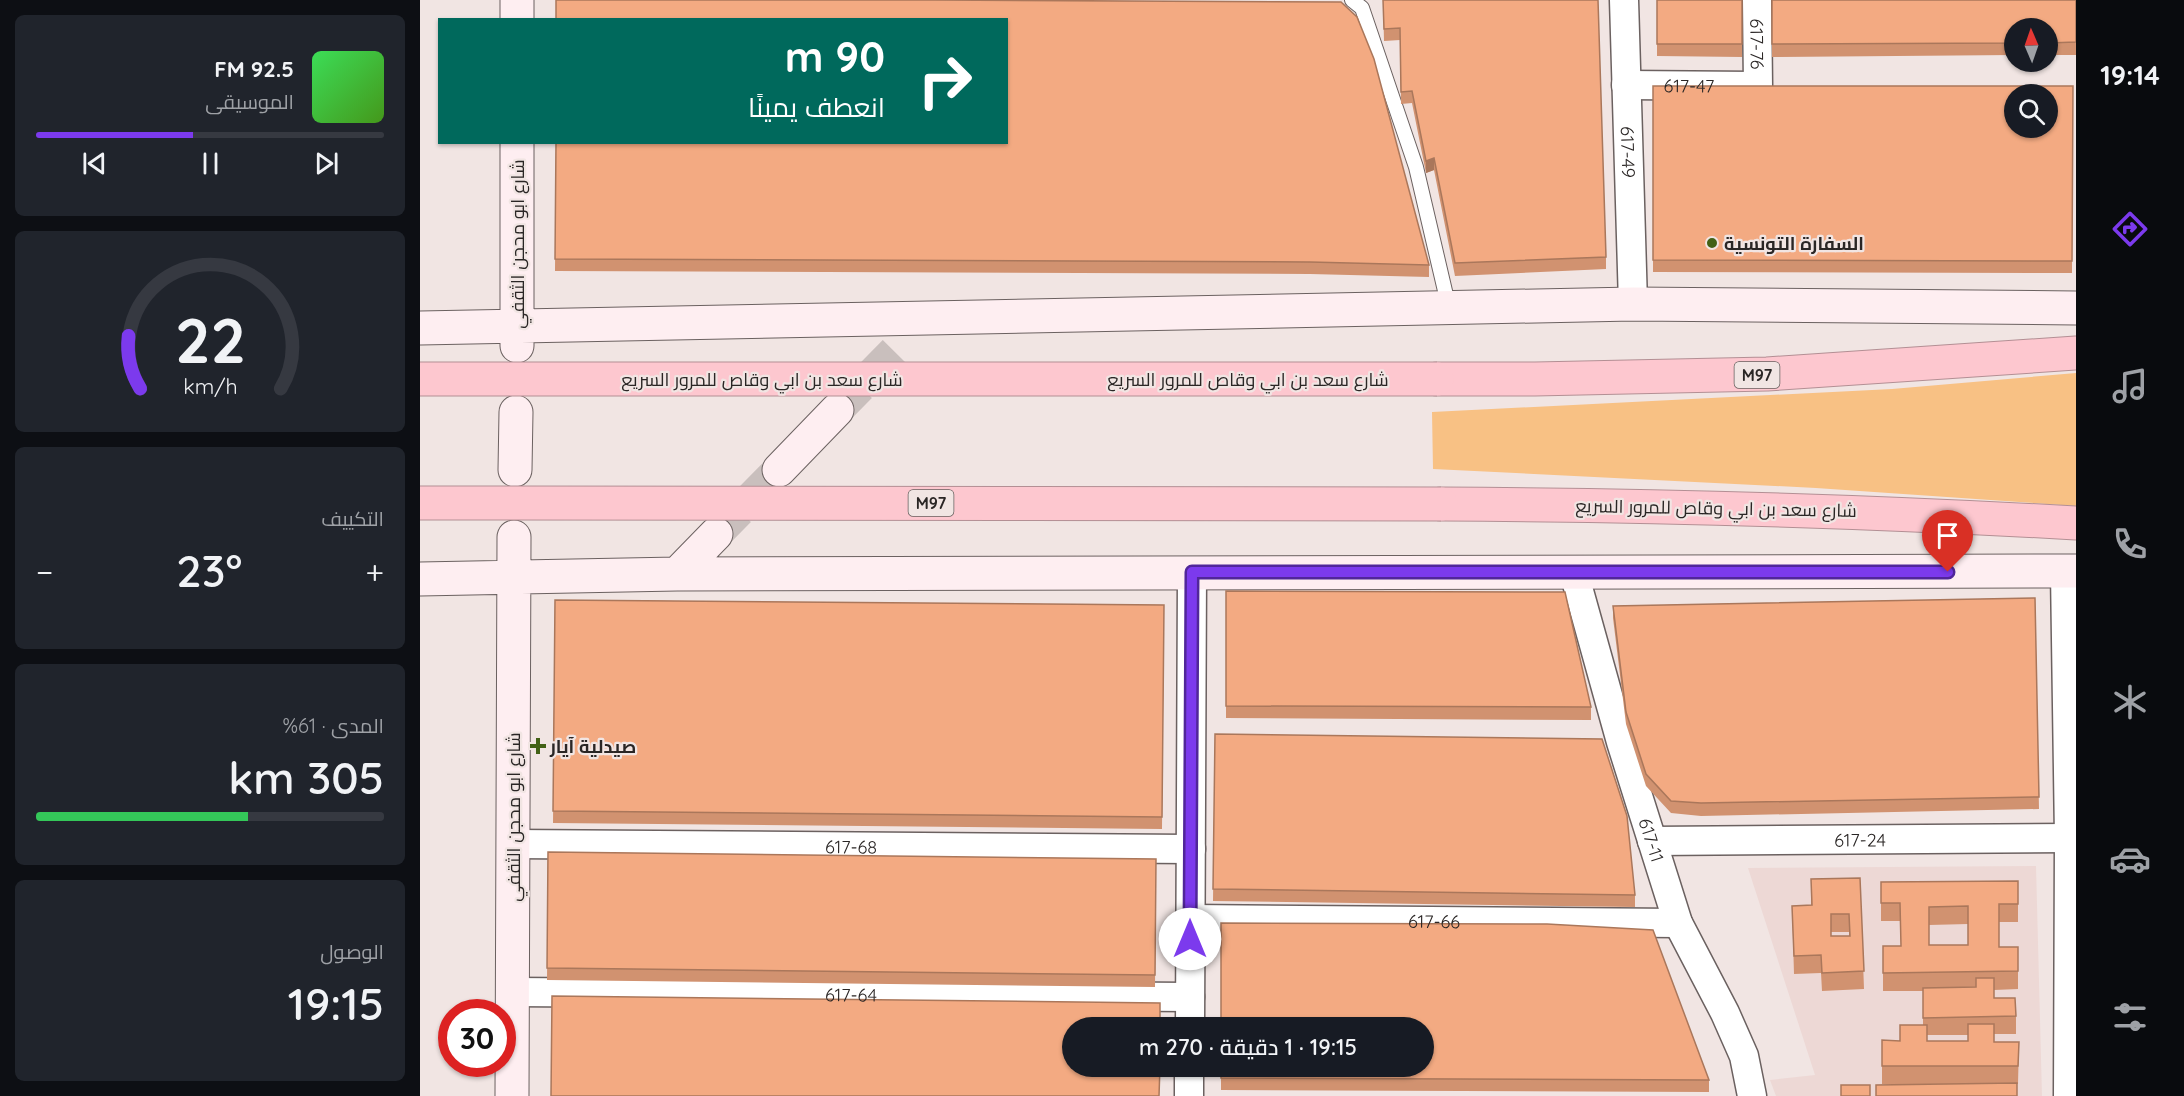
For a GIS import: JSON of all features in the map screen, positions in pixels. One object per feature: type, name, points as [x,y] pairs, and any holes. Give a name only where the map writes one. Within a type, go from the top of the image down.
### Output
[{"type":"highway","name":"شارع سعد بن ابي وقاص للمرور السريع","points":[[420,379],[1546,379],[1767,374],[2076,353]]},
{"type":"highway","name":"شارع سعد بن ابي وقاص للمرور السريع","points":[[420,503],[1631,505],[1910,513],[2076,523]]},
{"type":"street","points":[[517,0],[517,18]]},
{"type":"street","name":"617-49","points":[[1624,0],[1633,304]]},
{"type":"street","name":"617-76","points":[[1757,0],[1769,86]]},
{"type":"street","name":"617-47","points":[[1626,85],[1769,86]]},
{"type":"street","name":"شارع ابو محجن الثقفي","points":[[517,144],[517,336]]},
{"type":"street","points":[[420,328],[517,336],[926,319],[1633,304],[2076,308]]},
{"type":"street","points":[[901,345],[926,319]]},
{"type":"street","points":[[779,470],[837,410]]},
{"type":"street","points":[[516,412],[516,470]]},
{"type":"street","points":[[677,574],[716,534]]},
{"type":"street","name":"شارع ابو محجن الثقفي","points":[[512,1096],[514,537]]},
{"type":"street","points":[[420,579],[514,579],[677,574],[2070,571],[2069,838],[2072,939],[2068,1096]]},
{"type":"street","points":[[1190,1017],[1191,849],[1203,735],[1192,572]]},
{"type":"street","name":"617-11","points":[[1574,573],[1609,742],[1652,840],[1678,923],[1725,1013],[1744,1056],[1752,1096]]},
{"type":"street","name":"617-24","points":[[1652,840],[2069,838]]},
{"type":"street","name":"617-68","points":[[512,844],[1191,849]]},
{"type":"street","name":"617-66","points":[[1190,919],[1678,923]]},
{"type":"street","name":"617-64","points":[[512,992],[1190,997]]},
{"type":"street","points":[[1189,1077],[1189,1096]]},
{"type":"lane","points":[[1352,0],[1362,8],[1416,167],[1449,308]]},
{"type":"shaded area","points":[[2076,373],[2076,506],[1816,488],[1433,469],[1432,412],[1892,389]]},
{"type":"shaded area","points":[[2036,866],[2042,1096],[1776,1096],[1770,1080],[1815,1075],[1748,868]]},
{"type":"building","points":[[556,0],[1341,2],[1357,17],[1374,59],[1429,265],[1310,262],[555,259],[556,144],[1008,144],[1008,18],[556,18]]},
{"type":"building","points":[[1383,0],[1598,0],[1606,257],[1455,263],[1434,158],[1426,161],[1412,91],[1401,92],[1400,28],[1384,29]]},
{"type":"building","points":[[1657,0],[1742,0],[1742,44],[1657,44]]},
{"type":"building","points":[[1772,0],[2076,0],[2076,42],[2058,43],[2058,18],[2004,18],[2004,43],[1772,44]]},
{"type":"building","points":[[1653,86],[2004,86],[2004,138],[2058,138],[2058,86],[2073,86],[2072,261],[1653,260]]},
{"type":"building","points":[[1226,591],[1565,592],[1591,707],[1226,706]]},
{"type":"building","points":[[2035,598],[2039,797],[1701,803],[1671,801],[1646,774],[1626,712],[1613,606]]},
{"type":"building","points":[[555,600],[1164,605],[1162,817],[553,811]]},
{"type":"building","points":[[1215,734],[1602,739],[1627,816],[1635,895],[1213,889]]},
{"type":"building","points":[[548,852],[1156,859],[1155,975],[547,968]]},
{"type":"building","points":[[1860,878],[1864,971],[1822,973],[1821,955],[1794,956],[1792,906],[1812,905],[1811,879]],"holes":[[[1831,914],[1849,914],[1850,936],[1831,936]]]},
{"type":"building","points":[[2018,881],[2018,904],[1999,904],[1999,947],[2018,947],[2018,971],[1883,973],[1883,946],[1901,946],[1900,903],[1881,903],[1881,882]],"holes":[[[1968,906],[1968,945],[1929,945],[1929,907]]]},
{"type":"building","points":[[1221,923],[1547,924],[1653,930],[1709,1080],[1221,1078],[1434,1077],[1434,1017],[1221,1017]]},
{"type":"building","points":[[1976,978],[1994,978],[1994,998],[2015,998],[2016,1016],[1923,1018],[1923,988],[1976,987]]},
{"type":"building","points":[[552,996],[1160,1003],[1160,1017],[1062,1017],[1062,1077],[1160,1077],[1159,1096],[551,1096]]},
{"type":"building","points":[[1968,1024],[1994,1024],[1994,1042],[2019,1042],[2018,1066],[1882,1066],[1882,1040],[1900,1041],[1900,1025],[1927,1025],[1927,1041],[1968,1041]]},
{"type":"building","points":[[2017,1083],[2017,1096],[1876,1096],[1876,1085]]},
{"type":"building","points":[[1841,1085],[1870,1085],[1870,1096],[1841,1096]]},
{"type":"tunnel","points":[[837,410],[901,345]]},
{"type":"tunnel","points":[[716,534],[779,470]]},
{"type":"place","name":"السفارة التونسية","points":[[1712,243]]},
{"type":"place","name":"صيدلية آيار","points":[[538,746]]},
{"type":"route","points":[[1190,939],[1192,572],[1948,572]]}]
